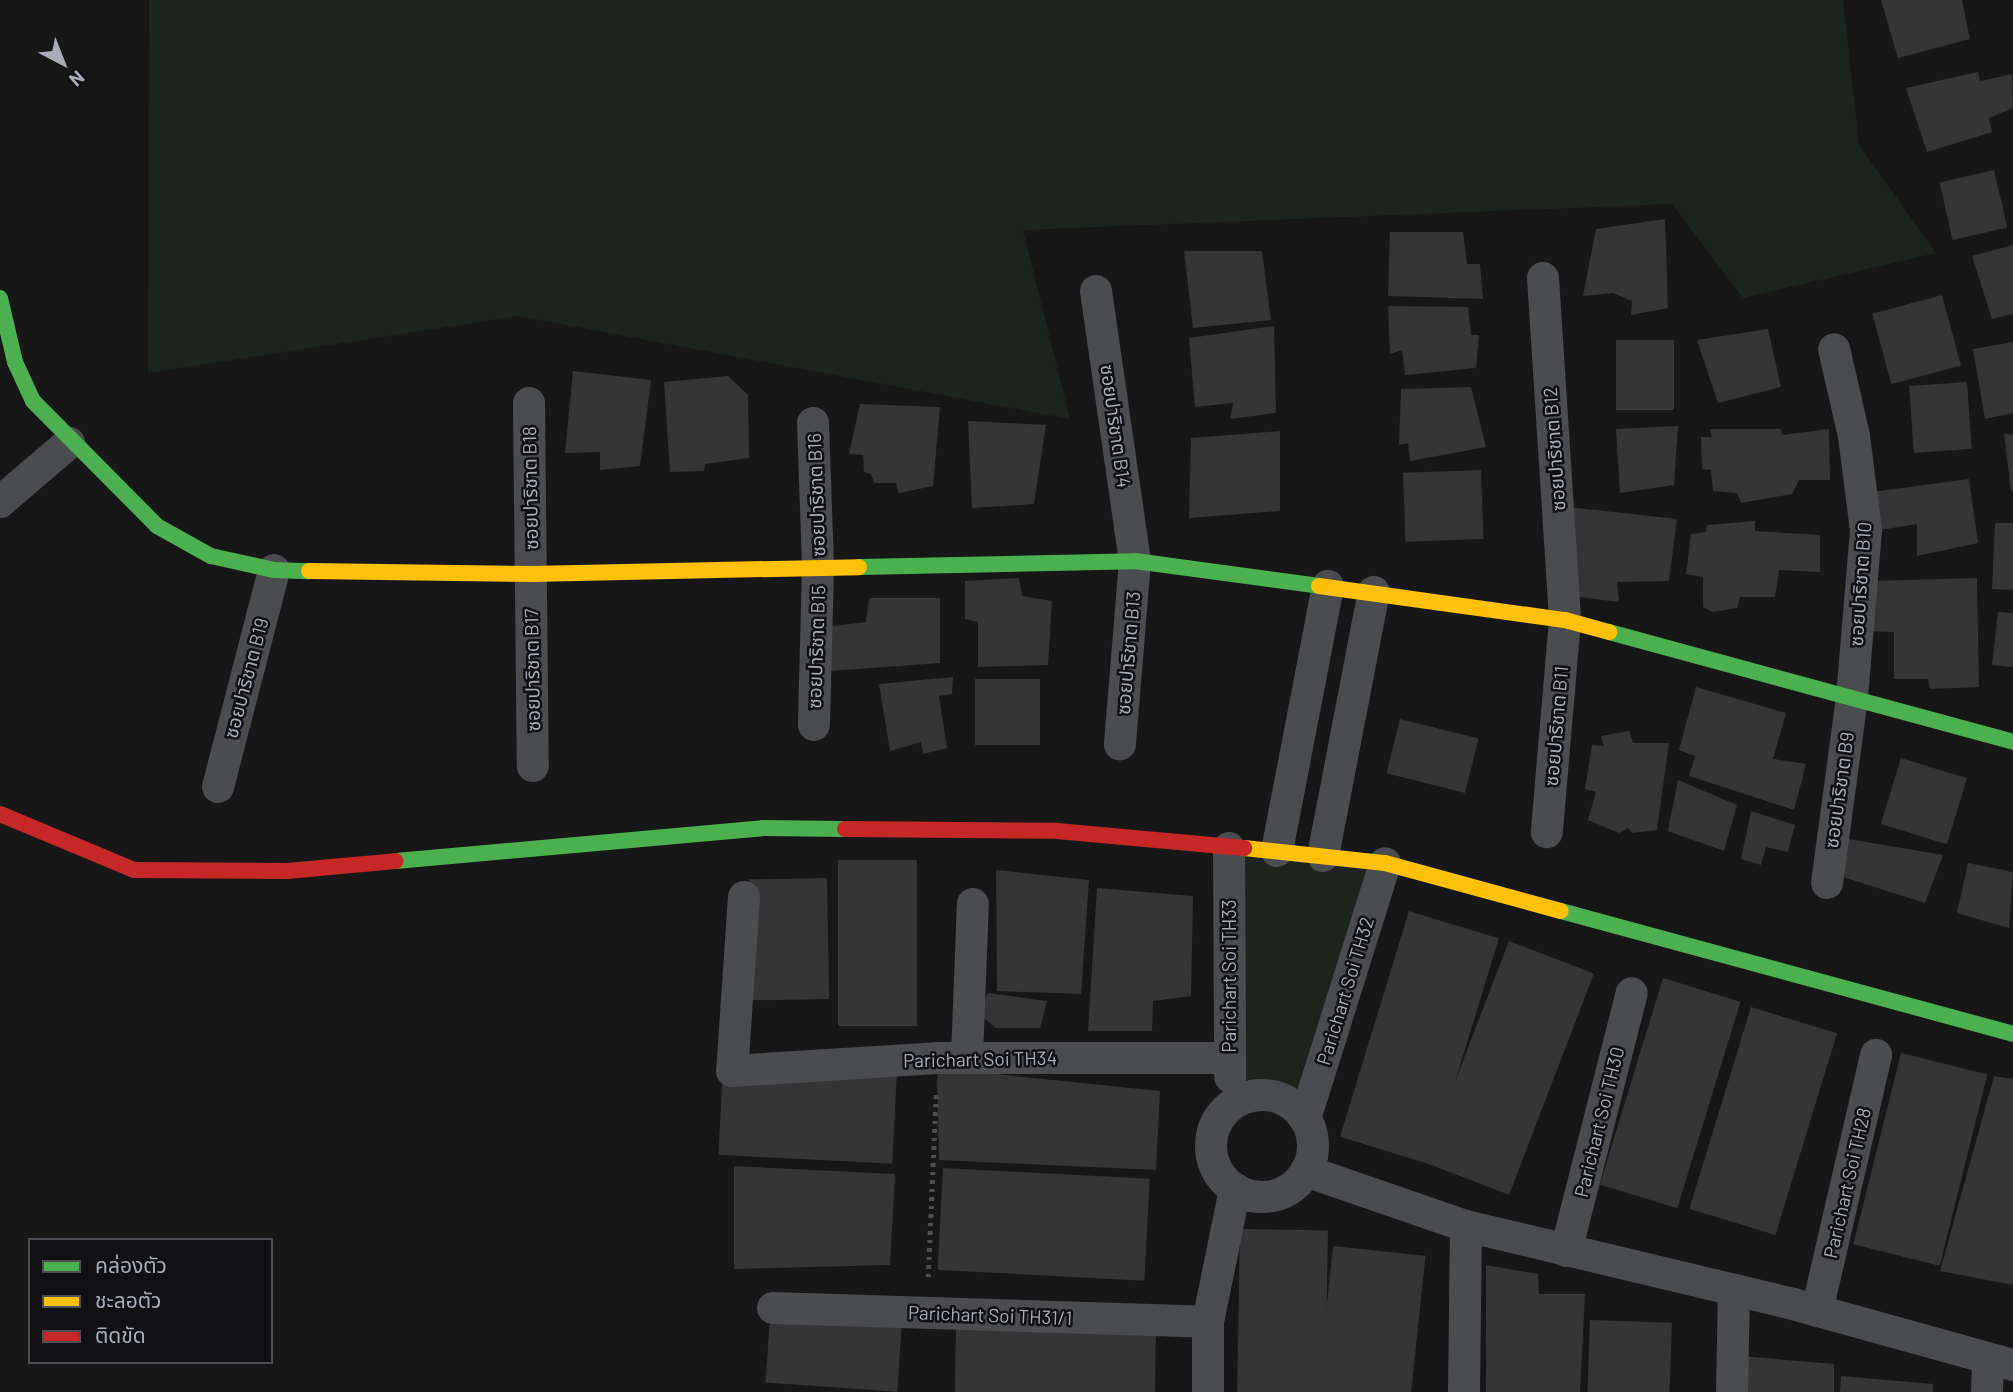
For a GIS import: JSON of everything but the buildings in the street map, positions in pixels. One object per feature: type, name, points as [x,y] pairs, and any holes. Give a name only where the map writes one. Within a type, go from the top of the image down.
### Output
[{"type":"street","name":"ซอยปาริชาต B12","points":[[1543,278],[1565,620]]},
{"type":"street","name":"ซอยปาริชาต B14","points":[[1096,291],[1135,561]]},
{"type":"street","points":[[0,298],[15,362],[33,401],[69,443],[157,526],[211,556],[274,570],[531,574],[1135,561],[1565,620],[2013,742]]},
{"type":"street","name":"ซอยปาริชาต B10","points":[[1834,349],[1854,436],[1866,530],[1852,697]]},
{"type":"street","name":"ซอยปาริชาต B18","points":[[529,403],[531,574]]},
{"type":"street","name":"ซอยปาริชาต B16","points":[[813,423],[818,568]]},
{"type":"street","points":[[0,502],[69,443]]},
{"type":"street","name":"ซอยปาริชาต B13","points":[[1120,744],[1135,561]]},
{"type":"street","name":"ซอยปาริชาต B15","points":[[814,725],[818,568]]},
{"type":"street","name":"ซอยปาริชาต B19","points":[[218,787],[274,570]]},
{"type":"street","name":"ซอยปาริชาต B17","points":[[531,574],[533,766]]},
{"type":"street","points":[[1277,851],[1328,586]]},
{"type":"street","points":[[1323,856],[1374,592]]},
{"type":"street","name":"ซอยปาริชาต B11","points":[[1547,832],[1565,620]]},
{"type":"street","name":"ซอยปาริชาต B9","points":[[1827,883],[1852,697]]},
{"type":"street","points":[[0,814],[134,870],[301,870],[763,828],[1058,831],[1323,856],[1385,863],[2013,1034]]},
{"type":"street","name":"Parichart Soi TH33","points":[[1229,848],[1231,1105]]},
{"type":"street","name":"Parichart Soi TH32","points":[[1306,1119],[1385,863]]},
{"type":"street","name":"Parichart Soi TH34","points":[[744,897],[732,1071],[952,1058],[1229,1058]]},
{"type":"street","points":[[952,1058],[973,904]]},
{"type":"street","name":"Parichart Soi TH30","points":[[1566,1251],[1632,993]]},
{"type":"street","name":"Parichart Soi TH28","points":[[1817,1311],[1876,1055]]},
{"type":"street","points":[[1265,1095],[1289,1102],[1306,1119],[1312,1145],[1306,1171],[1280,1193],[1257,1197],[1235,1189],[1219,1173],[1211,1144],[1221,1115],[1231,1105],[1265,1095]]},
{"type":"street","points":[[1306,1171],[1466,1226],[1817,1311],[2000,1362],[1987,1392]]},
{"type":"street","points":[[1208,1392],[1208,1322],[1235,1189]]},
{"type":"street","points":[[1464,1392],[1466,1226]]},
{"type":"street","points":[[1732,1392],[1734,1290]]},
{"type":"street","name":"Parichart Soi TH31/1","points":[[773,1308],[1208,1322]]},
{"type":"path","points":[[926,1312],[952,1058]]},
{"type":"shaded area","points":[[149,0],[1843,0],[1859,145],[1936,253],[1743,298],[1672,204],[1023,230],[1070,419],[518,316],[148,373]]},
{"type":"shaded area","points":[[1233,852],[1374,870],[1296,1100],[1270,1089],[1236,1096]]},
{"type":"traffic: fast","points":[[0,298],[15,362],[33,401],[157,526],[211,556],[274,570],[309,571]]},
{"type":"traffic: fast","points":[[859,567],[1135,561],[1319,586]]},
{"type":"traffic: fast","points":[[1609,632],[2013,742]]},
{"type":"traffic: fast","points":[[396,861],[763,828],[845,829]]},
{"type":"traffic: fast","points":[[1561,911],[2013,1034]]},
{"type":"traffic: slow","points":[[309,571],[531,574],[859,567]]},
{"type":"traffic: slow","points":[[1319,586],[1565,620],[1609,632]]},
{"type":"traffic: slow","points":[[1244,848],[1385,863],[1561,911]]},
{"type":"traffic: jam","points":[[0,814],[134,870],[287,871],[396,861]]},
{"type":"traffic: jam","points":[[845,829],[1057,831],[1244,848]]}]
